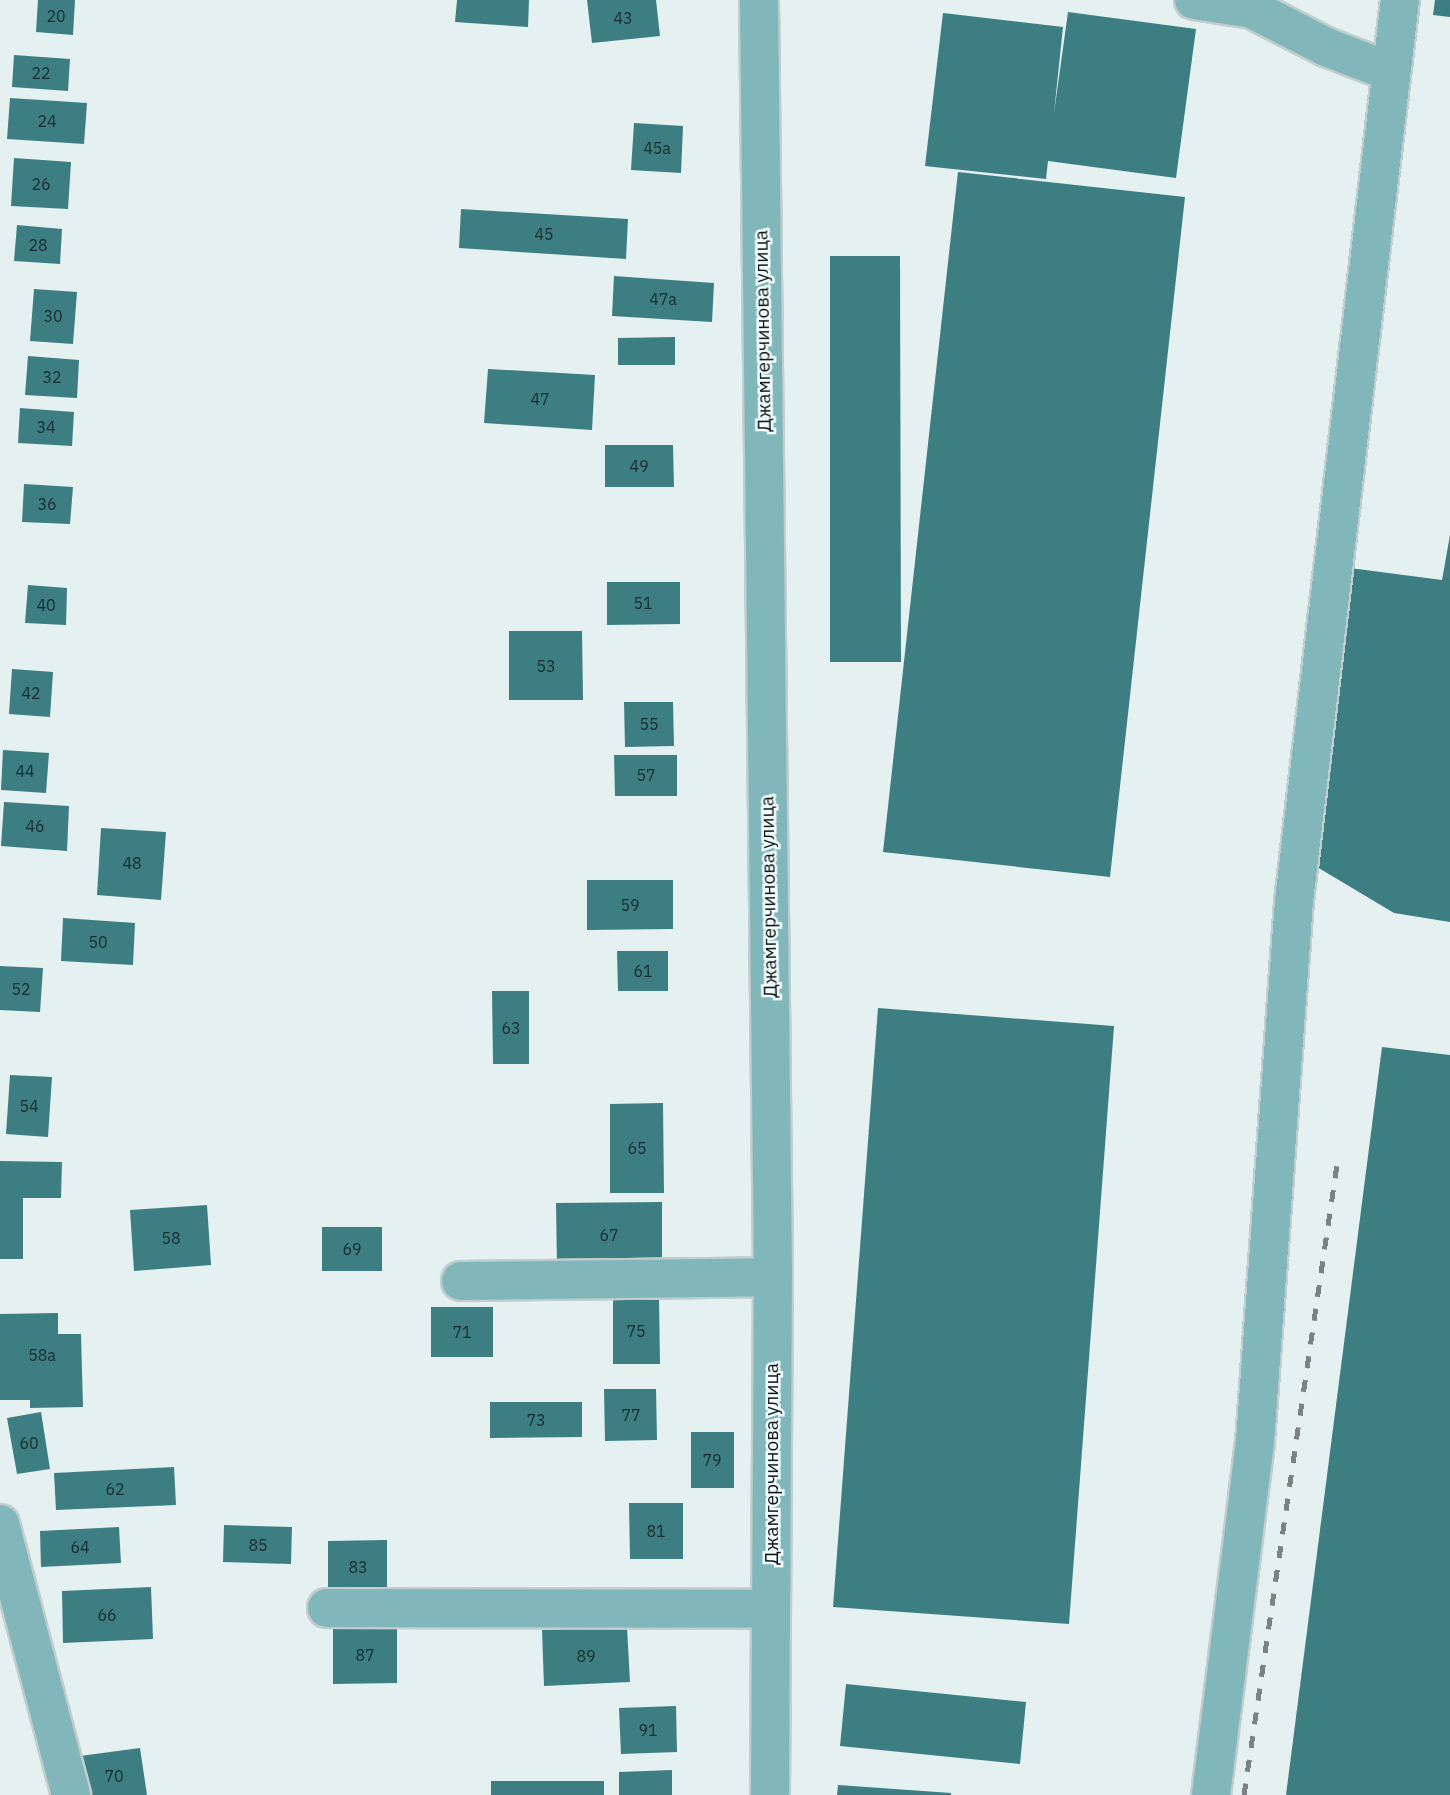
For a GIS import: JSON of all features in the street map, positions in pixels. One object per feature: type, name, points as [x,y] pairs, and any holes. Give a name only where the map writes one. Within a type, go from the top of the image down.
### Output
[{"type":"street","name":"Джамгерчинова улица","points":[[759,0],[772,1277],[770,1795]]},
{"type":"street","points":[[1194,0],[1252,9],[1326,47],[1391,72]]},
{"type":"street","points":[[1211,1795],[1255,1442],[1294,901],[1400,0]]},
{"type":"street","points":[[461,1281],[772,1277]]},
{"type":"street","points":[[0,1524],[71,1795]]},
{"type":"street","points":[[327,1608],[771,1609]]},
{"type":"building","points":[[38,0],[75,0],[73,35],[36,32]]},
{"type":"building","points":[[457,0],[529,0],[528,27],[455,22]]},
{"type":"building","points":[[587,0],[656,0],[660,36],[592,43]]},
{"type":"building","points":[[1435,0],[1450,0],[1450,17],[1433,15]]},
{"type":"building","points":[[1068,12],[1196,29],[1176,178],[1048,161],[1046,179],[925,166],[943,13],[1063,27],[1054,113]]},
{"type":"building","points":[[14,55],[70,59],[68,91],[12,87]]},
{"type":"building","points":[[10,98],[87,103],[84,144],[7,139]]},
{"type":"building","points":[[634,123],[683,126],[681,173],[631,170]]},
{"type":"building","points":[[14,158],[71,162],[68,209],[11,206]]},
{"type":"building","points":[[958,172],[1185,197],[1110,877],[883,852]]},
{"type":"building","points":[[461,209],[628,219],[626,259],[459,248]]},
{"type":"building","points":[[17,225],[62,229],[60,264],[14,261]]},
{"type":"building","points":[[830,256],[900,256],[901,662],[830,662]]},
{"type":"building","points":[[614,276],[714,283],[712,322],[612,316]]},
{"type":"building","points":[[34,289],[77,292],[73,344],[30,341]]},
{"type":"building","points":[[675,337],[675,365],[618,365],[618,338]]},
{"type":"building","points":[[28,356],[79,360],[77,398],[25,395]]},
{"type":"building","points":[[488,369],[595,375],[592,430],[484,423]]},
{"type":"building","points":[[20,408],[74,412],[72,446],[18,443]]},
{"type":"building","points":[[605,445],[673,445],[674,487],[605,487]]},
{"type":"building","points":[[24,484],[73,487],[70,524],[22,522]]},
{"type":"building","points":[[1450,535],[1450,922],[1394,913],[1312,864],[1350,568],[1442,580]]},
{"type":"building","points":[[607,582],[680,582],[680,624],[607,625]]},
{"type":"building","points":[[28,585],[67,588],[66,625],[25,623]]},
{"type":"building","points":[[509,631],[582,631],[583,700],[509,700]]},
{"type":"building","points":[[12,669],[53,672],[50,717],[9,714]]},
{"type":"building","points":[[624,702],[673,702],[674,746],[625,747]]},
{"type":"building","points":[[3,750],[49,753],[46,793],[1,790]]},
{"type":"building","points":[[614,755],[677,755],[677,796],[615,796]]},
{"type":"building","points":[[4,802],[69,806],[67,851],[1,846]]},
{"type":"building","points":[[101,828],[166,832],[161,900],[97,895]]},
{"type":"building","points":[[587,880],[673,880],[673,929],[587,930]]},
{"type":"building","points":[[63,918],[135,923],[133,965],[61,961]]},
{"type":"building","points":[[617,951],[668,951],[668,991],[618,991]]},
{"type":"building","points":[[0,966],[43,968],[40,1012],[0,1010]]},
{"type":"building","points":[[492,991],[529,991],[529,1064],[493,1064]]},
{"type":"building","points":[[878,1008],[1114,1026],[1069,1624],[833,1607]]},
{"type":"building","points":[[1382,1047],[1450,1055],[1450,1795],[1286,1795]]},
{"type":"building","points":[[10,1075],[52,1077],[48,1137],[6,1134]]},
{"type":"building","points":[[663,1103],[664,1193],[610,1193],[610,1104]]},
{"type":"building","points":[[0,1161],[62,1162],[61,1198],[23,1198],[23,1259],[0,1259]]},
{"type":"building","points":[[662,1202],[662,1266],[557,1266],[556,1203]]},
{"type":"building","points":[[207,1205],[211,1265],[134,1271],[130,1210]]},
{"type":"building","points":[[322,1227],[382,1227],[382,1271],[322,1271]]},
{"type":"building","points":[[659,1297],[660,1364],[613,1364],[613,1298]]},
{"type":"building","points":[[431,1307],[493,1307],[493,1357],[431,1357]]},
{"type":"building","points":[[58,1313],[58,1334],[81,1334],[83,1407],[30,1408],[30,1400],[0,1400],[0,1314]]},
{"type":"building","points":[[604,1389],[656,1389],[657,1440],[605,1441]]},
{"type":"building","points":[[490,1402],[582,1402],[582,1437],[490,1438]]},
{"type":"building","points":[[41,1412],[50,1469],[17,1474],[7,1418]]},
{"type":"building","points":[[691,1432],[734,1432],[734,1488],[691,1488]]},
{"type":"building","points":[[174,1467],[176,1505],[56,1510],[54,1473]]},
{"type":"building","points":[[629,1503],[683,1503],[683,1559],[630,1559]]},
{"type":"building","points":[[224,1525],[292,1527],[291,1564],[223,1562]]},
{"type":"building","points":[[119,1527],[121,1563],[41,1567],[40,1531]]},
{"type":"building","points":[[387,1540],[387,1594],[328,1595],[328,1541]]},
{"type":"building","points":[[151,1587],[153,1639],[63,1643],[62,1591]]},
{"type":"building","points":[[397,1626],[397,1683],[333,1684],[333,1627]]},
{"type":"building","points":[[627,1627],[630,1682],[544,1686],[542,1630]]},
{"type":"building","points":[[846,1684],[1026,1702],[1020,1764],[840,1746]]},
{"type":"building","points":[[676,1706],[677,1752],[621,1754],[619,1708]]},
{"type":"building","points":[[140,1748],[147,1795],[86,1795],[80,1756]]},
{"type":"building","points":[[672,1770],[672,1795],[619,1795],[619,1772]]},
{"type":"building","points":[[491,1781],[604,1781],[604,1795],[491,1795]]},
{"type":"building","points":[[838,1785],[951,1793],[951,1795],[837,1795]]},
{"type":"railway","points":[[1244,1795],[1338,1158]]}]
